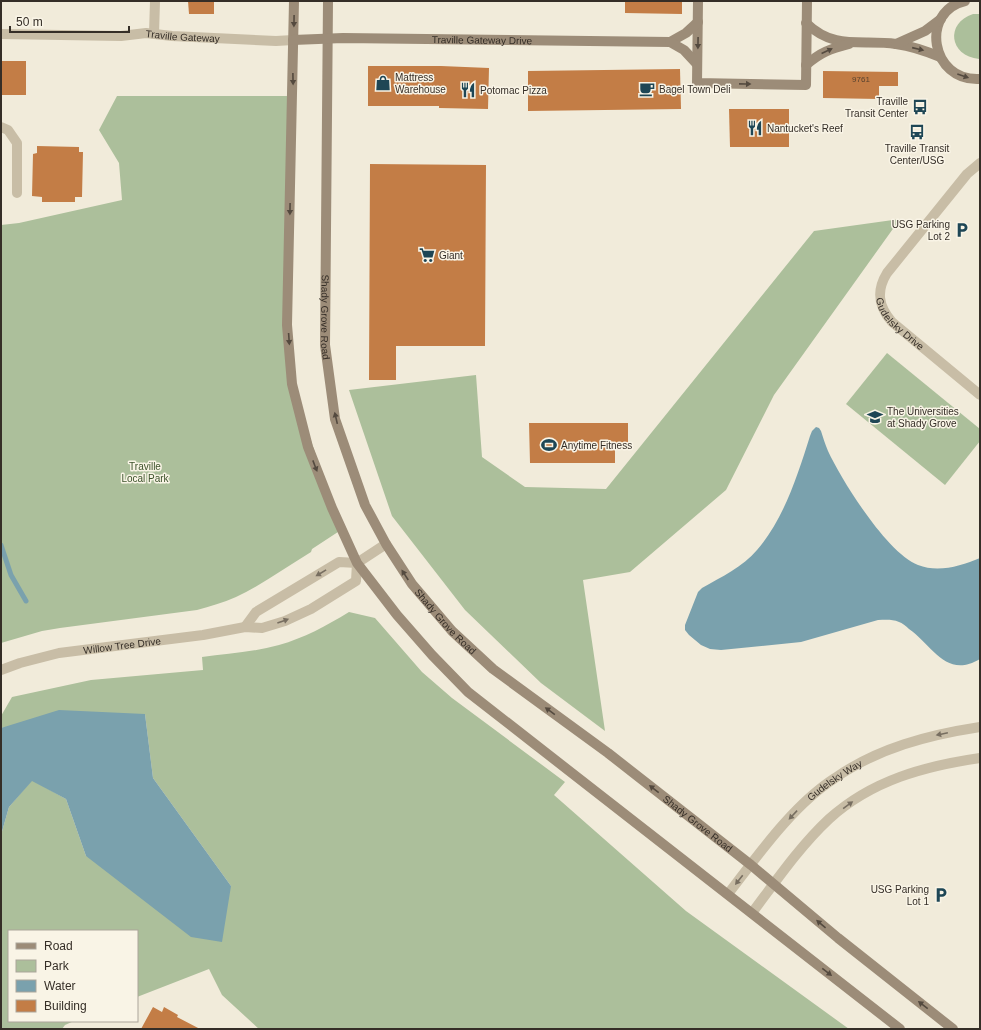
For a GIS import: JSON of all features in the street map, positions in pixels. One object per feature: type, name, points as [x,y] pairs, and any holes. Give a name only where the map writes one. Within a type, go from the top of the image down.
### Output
[{"type":"main road","points":[[294,1],[288,325],[292,384],[308,447],[332,508],[358,563],[397,614],[432,655],[468,692],[900,1029]]},
{"type":"main road","name":"Shady Grove Road","points":[[328,1],[325,345],[336,419],[365,506],[386,544],[412,584],[452,631],[493,669],[608,753],[751,865],[838,938],[953,1029]]},
{"type":"main road","points":[[698,1],[697,83],[806,86],[807,1]]},
{"type":"main road","points":[[896,44],[926,31],[941,19],[949,9],[965,1]]},
{"type":"main road","points":[[941,19],[936,32],[936,45],[940,57],[949,69],[957,75],[968,79],[980,79]]},
{"type":"main road","points":[[670,42],[686,33],[698,22]]},
{"type":"main road","points":[[806,23],[827,38],[851,43],[896,44],[924,50],[940,57]]},
{"type":"main road","name":"Traville Gateway Drive","points":[[293,40],[327,38],[670,42]]},
{"type":"main road","points":[[670,42],[684,50],[697,64]]},
{"type":"main road","points":[[806,65],[816,56],[829,49],[851,43]]},
{"type":"street","points":[[154,34],[155,1]]},
{"type":"street","name":"Traville Gateway","points":[[1,34],[121,36],[146,33],[188,37],[276,41],[293,40]]},
{"type":"street","points":[[1,127],[8,130],[17,143],[17,193]]},
{"type":"street","name":"Gudelsky Drive","points":[[980,163],[967,174],[887,273],[880,288],[880,295],[885,314],[892,322],[980,395]]},
{"type":"street","points":[[245,627],[256,612],[339,562],[358,563],[386,544]]},
{"type":"street","name":"Willow Tree Drive","points":[[1,670],[20,663],[59,653],[203,635],[245,627],[262,628],[285,621],[311,609],[356,581],[358,563]]},
{"type":"street","name":"Gudelsky Way","points":[[728,894],[795,813],[834,778],[878,754],[905,743],[940,734],[980,727]]},
{"type":"street","points":[[752,913],[811,838],[830,818],[854,800],[891,780],[914,771],[946,763],[980,758]]},
{"type":"green space","points":[[973,14],[980,14],[980,59],[969,57],[961,52],[954,39],[958,24],[964,18]]},
{"type":"green space","name":"Traville Local Park","points":[[117,96],[293,96],[287,325],[292,384],[341,530],[312,549],[311,552],[265,581],[236,597],[221,603],[197,610],[42,631],[1,643],[1,225],[19,223],[122,200],[119,163],[99,130]]},
{"type":"green space","points":[[900,219],[774,395],[726,490],[630,572],[583,580],[605,731],[541,683],[465,610],[392,516],[349,390],[476,375],[482,457],[525,487],[606,489],[814,231]]},
{"type":"green space","points":[[887,353],[980,429],[980,441],[945,485],[846,404]]},
{"type":"green space","points":[[349,612],[375,618],[422,672],[452,698],[565,782],[554,795],[686,911],[849,1029],[259,1029],[222,995],[209,969],[138,997],[138,930],[8,930],[8,1022],[72,1022],[65,1025],[62,1029],[1,1029],[1,835],[9,807],[32,780],[66,799],[86,856],[231,886],[153,778],[145,714],[1,728],[1,716],[12,697],[91,680],[203,670],[202,657],[250,651],[279,645],[297,639]]},
{"type":"water","points":[[816,427],[821,431],[828,451],[854,497],[880,532],[906,558],[918,565],[926,567],[949,568],[980,558],[980,659],[968,664],[958,665],[949,663],[941,658],[904,625],[891,620],[878,620],[801,642],[721,650],[710,649],[701,645],[685,630],[685,625],[698,592],[702,588],[745,562],[767,538],[789,496],[810,436]]},
{"type":"water","points":[[59,710],[145,714],[153,778],[231,886],[222,942],[191,937],[86,856],[66,799],[32,781],[9,807],[1,835],[1,728]]},
{"type":"building","points":[[188,1],[214,1],[214,14],[189,14]]},
{"type":"building","points":[[625,1],[682,1],[682,14],[625,13]]},
{"type":"building","points":[[1,61],[26,61],[26,95],[1,95]]},
{"type":"building","points":[[368,66],[441,66],[489,68],[488,109],[439,108],[439,106],[368,106]]},
{"type":"building","points":[[680,69],[681,109],[528,111],[528,71]]},
{"type":"building","points":[[823,71],[898,72],[898,86],[879,86],[879,99],[823,98]]},
{"type":"building","points":[[729,109],[789,109],[789,147],[730,147]]},
{"type":"building","points":[[37,146],[79,147],[79,152],[83,152],[82,197],[75,197],[75,202],[42,202],[42,197],[32,196],[33,154],[37,153]]},
{"type":"building","name":"Giant","points":[[370,164],[486,165],[485,346],[396,346],[396,380],[369,380]]},
{"type":"building","points":[[529,423],[628,423],[628,446],[615,446],[615,463],[530,463]]},
{"type":"building","points":[[153,1007],[162,1012],[164,1007],[178,1015],[177,1017],[200,1029],[141,1029]]},
{"type":"waterway","points":[[1,545],[11,575],[26,601]]},
{"type":"place","name":"Mattress Warehouse","points":[[383,83]]},
{"type":"place","name":"Bagel Town Deli","points":[[647,89]]},
{"type":"place","name":"Potomac Pizza","points":[[468,90]]},
{"type":"place","name":"Traville Transit Center","points":[[920,107]]},
{"type":"place","name":"Nantucket's Reef","points":[[755,128]]},
{"type":"place","name":"Traville Transit Center/USG","points":[[917,132]]},
{"type":"place","name":"USG Parking Lot 2","points":[[962,230]]},
{"type":"place","name":"Giant","points":[[427,255]]},
{"type":"place","name":"The Universities at Shady Grove","points":[[875,417]]},
{"type":"place","name":"Anytime Fitness","points":[[549,445]]},
{"type":"place","name":"USG Parking Lot 1","points":[[941,895]]}]
